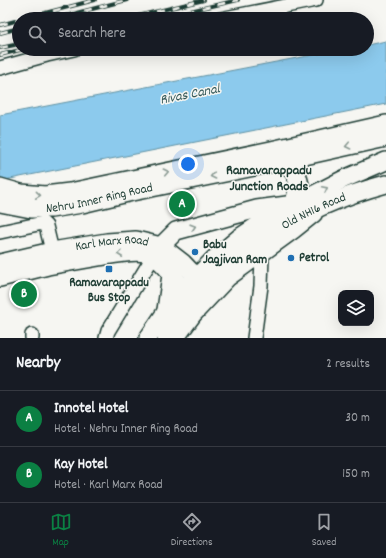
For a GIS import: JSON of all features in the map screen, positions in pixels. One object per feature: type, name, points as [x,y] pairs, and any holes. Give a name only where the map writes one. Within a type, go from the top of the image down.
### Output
[{"type":"highway","points":[[270,159],[287,164],[296,172],[299,185],[294,204]]},
{"type":"highway","points":[[167,310],[172,275]]},
{"type":"main road","name":"Nehru Inner Ring Road","points":[[270,159],[386,124]]},
{"type":"main road","name":"Nehru Inner Ring Road","points":[[0,202],[31,209],[51,209],[82,204],[270,159],[386,138]]},
{"type":"main road","points":[[0,187],[21,193],[45,196],[270,159]]},
{"type":"main road","name":"Old NH16 Road","points":[[166,338],[196,294],[214,259],[240,237],[294,204],[344,179],[386,161]]},
{"type":"main road","name":"Old NH16 Road","points":[[148,338],[167,310],[196,294],[265,238],[288,223],[329,204],[368,189],[386,184]]},
{"type":"main road","points":[[157,252],[176,231],[257,209],[294,204]]},
{"type":"main road","name":"Karl Marx Road","points":[[0,263],[52,251],[108,242],[136,240],[157,252],[183,263],[196,294]]},
{"type":"main road","name":"Karl Marx Road","points":[[157,252],[163,264],[172,275],[196,294]]},
{"type":"main road","name":"Karl Marx Road","points":[[0,278],[47,266],[118,254],[157,252]]},
{"type":"street","points":[[255,12],[316,0]]},
{"type":"street","points":[[0,68],[40,56]]},
{"type":"street","points":[[178,338],[196,294],[229,279],[262,256],[329,204]]},
{"type":"street","points":[[0,232],[43,223],[46,226],[52,251]]},
{"type":"street","points":[[106,338],[108,331],[157,252]]},
{"type":"street","points":[[254,338],[261,286],[262,256]]},
{"type":"street","points":[[187,338],[194,322],[196,294]]},
{"type":"water","name":"Rivas Canal","points":[[386,41],[386,104],[0,181],[0,115],[308,56],[374,56],[374,44]]},
{"type":"railway","points":[[49,12],[95,0]]},
{"type":"railway","points":[[80,12],[127,0]]},
{"type":"railway","points":[[154,12],[204,0]]},
{"type":"railway","points":[[186,12],[238,0]]},
{"type":"railway","points":[[0,25],[12,22]]},
{"type":"railway","points":[[0,33],[12,30]]},
{"type":"railway","points":[[0,48],[12,45]]},
{"type":"railway","points":[[0,55],[12,52]]},
{"type":"place","name":"Innotel Hotel","points":[[182,204]]},
{"type":"place","name":"Babu Jagjivan Ram","points":[[195,252]]},
{"type":"place","name":"Petrol","points":[[291,258]]},
{"type":"place","name":"Ramavarappadu Bus Stop","points":[[109,269]]},
{"type":"place","name":"Kay Hotel","points":[[24,294]]},
{"type":"district","name":"Ramavarappadu Junction Roads","points":[[269,180]]}]
